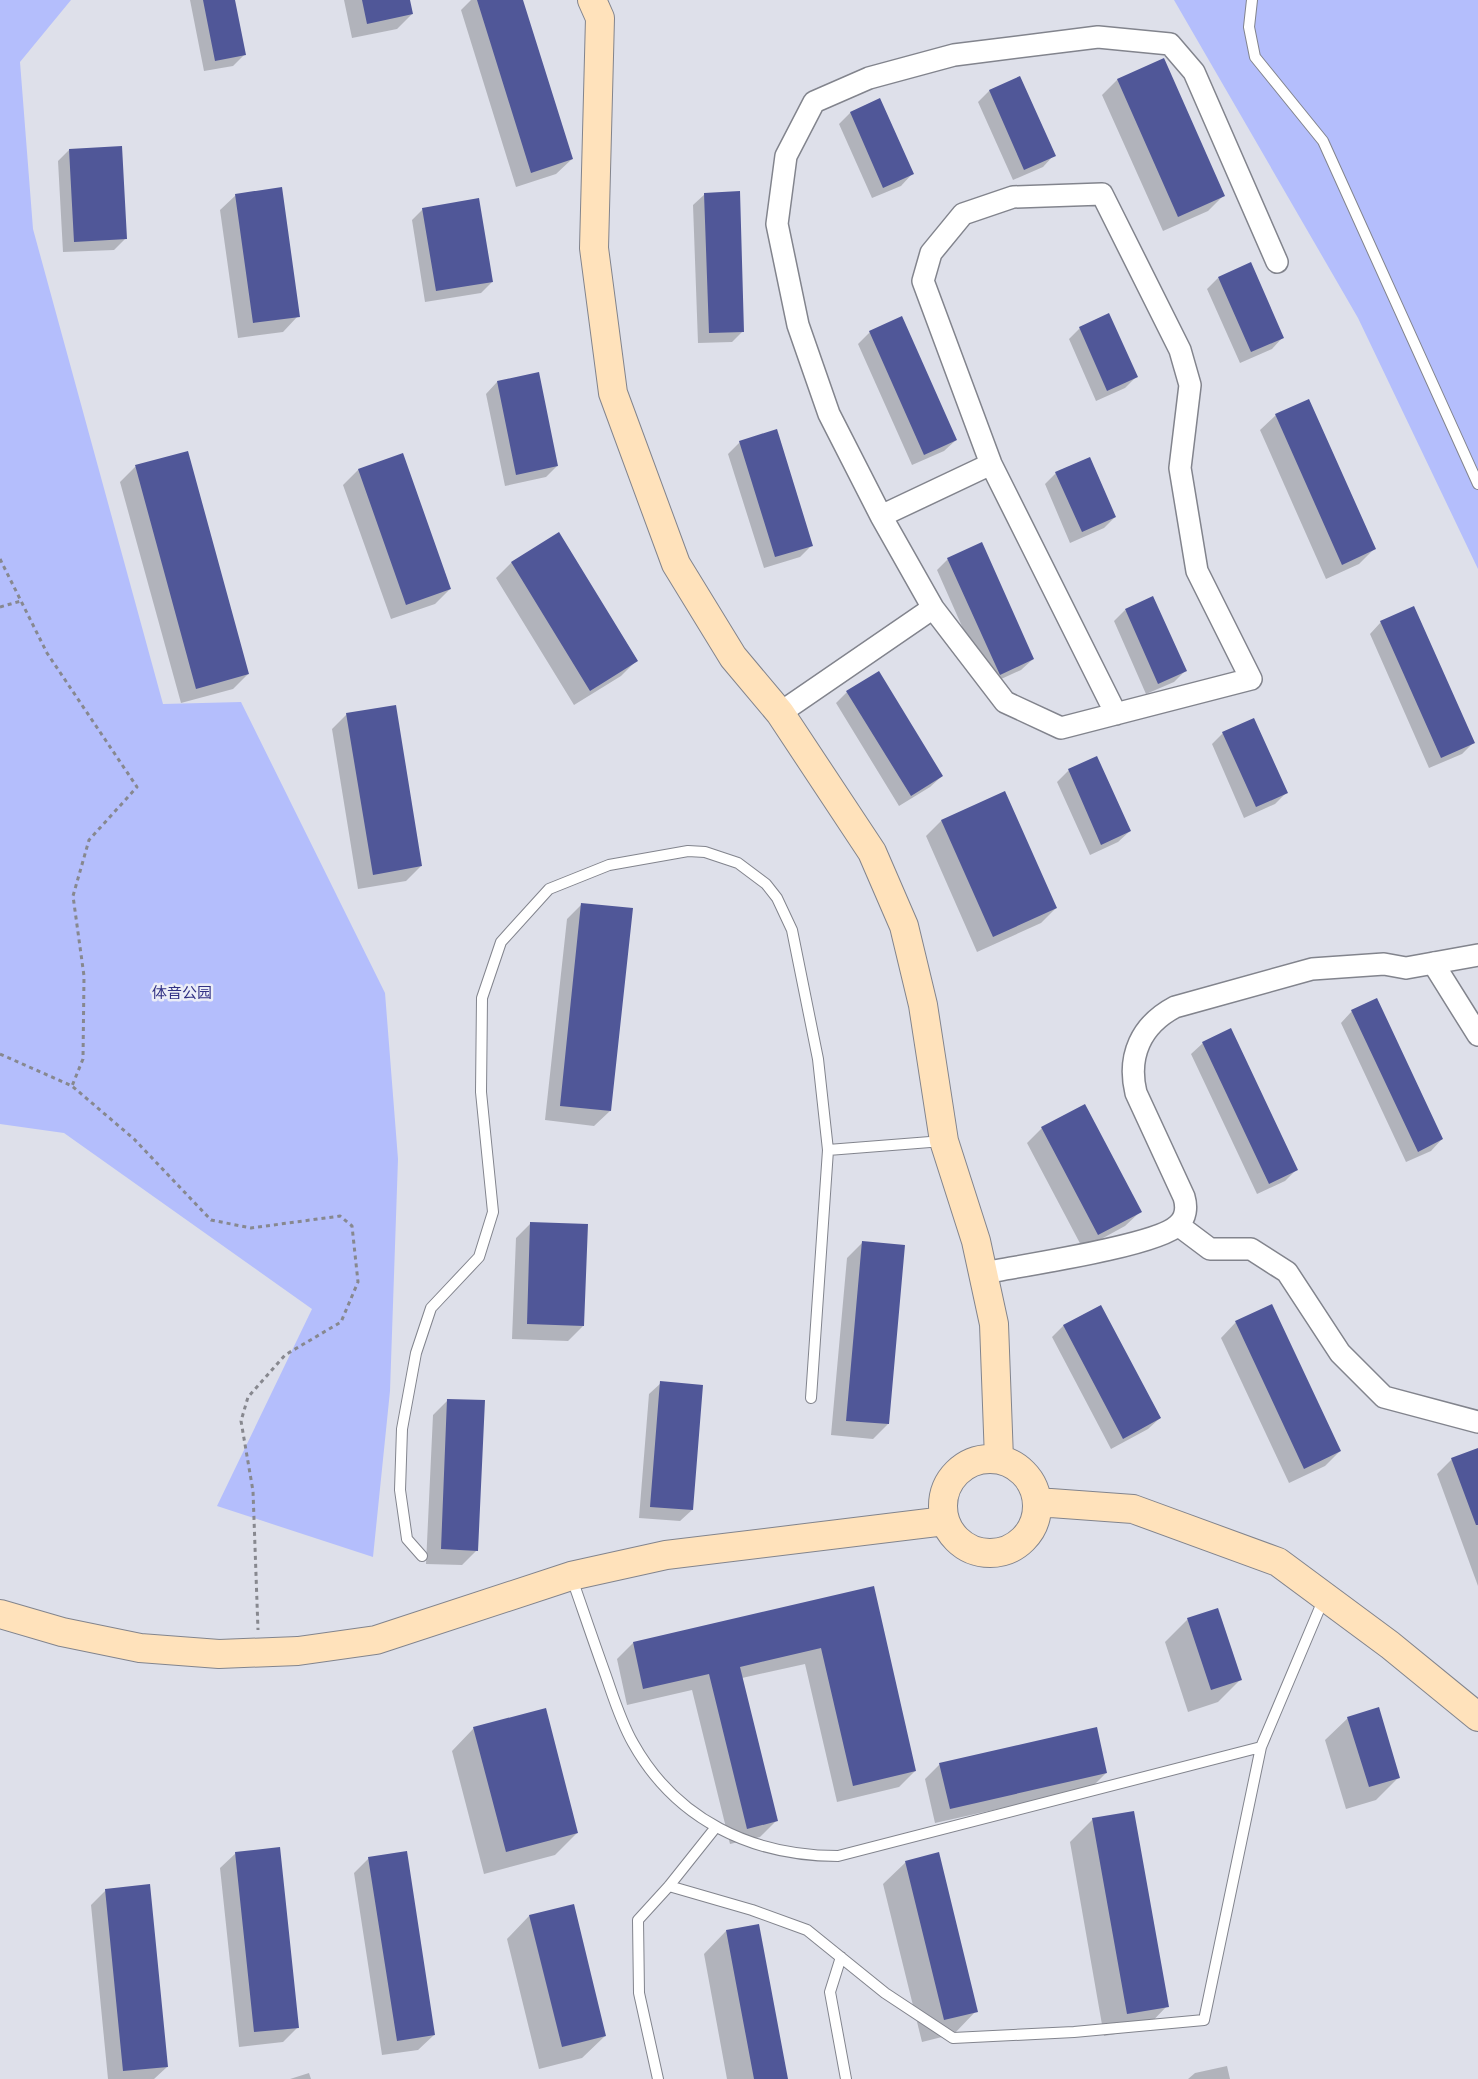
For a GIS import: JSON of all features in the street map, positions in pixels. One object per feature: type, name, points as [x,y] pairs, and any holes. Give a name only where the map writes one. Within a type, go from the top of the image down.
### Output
[{"type":"street","points":[[592,0],[600,18],[594,248],[613,393],[676,564],[733,656],[780,713],[872,852],[904,926],[923,1005],[944,1141],[976,1241],[994,1324],[999,1459]]},
{"type":"street","points":[[1116,714],[991,464],[923,281],[931,253],[962,214],[1013,197],[1102,194],[1180,350],[1190,385],[1180,468],[1197,571],[1251,679],[1116,714],[1061,728],[1005,702],[934,608],[881,516],[829,414],[798,325],[778,224],[786,156],[814,102],[869,78],[954,55],[1098,37],[1170,44],[1194,72],[1277,262]]},
{"type":"street","points":[[881,516],[991,464]]},
{"type":"street","points":[[780,713],[934,608]]},
{"type":"street","points":[[983,1273],[1134,1244],[1172,1230],[1178,1225],[1186,1212],[1184,1197],[1136,1092],[1133,1081],[1134,1057],[1137,1046],[1149,1027],[1175,1007],[1312,969],[1384,964],[1406,968],[1478,955]]},
{"type":"street","points":[[1433,963],[1478,1035]]},
{"type":"street","points":[[1178,1225],[1210,1249],[1251,1250],[1287,1272],[1340,1353],[1384,1397],[1478,1422]]},
{"type":"street","points":[[999,1459],[1021,1470],[1035,1490],[1038,1502],[1033,1527],[1026,1537],[1006,1551],[994,1553],[969,1548],[955,1537],[945,1521],[943,1496],[954,1474],[964,1466],[974,1461],[999,1459]]},
{"type":"street","points":[[1038,1502],[1133,1509],[1278,1562],[1390,1645],[1478,1717]]},
{"type":"street","points":[[0,1614],[62,1632],[140,1648],[209,1654],[258,1654],[328,1648],[376,1640],[571,1576],[666,1555],[945,1521]]},
{"type":"lane","points":[[1252,0],[1249,27],[1255,57],[1323,141],[1478,484]]},
{"type":"lane","points":[[422,1556],[407,1539],[400,1490],[402,1429],[416,1353],[431,1308],[480,1257],[492,1212],[481,1092],[482,998],[501,942],[549,890],[609,865],[688,851],[705,852],[738,863],[766,884],[782,906],[792,930],[818,1059],[828,1150],[811,1398]]},
{"type":"lane","points":[[828,1150],[944,1141]]},
{"type":"lane","points":[[571,1576],[623,1723],[645,1763],[675,1797],[716,1827],[739,1839],[779,1851],[812,1856],[838,1856],[1261,1747]]},
{"type":"lane","points":[[669,1886],[752,1910],[807,1930],[885,1992],[953,2038],[1074,2032],[1204,2020],[1261,1747],[1324,1597]]},
{"type":"lane","points":[[658,2079],[639,1993],[638,1920],[669,1886],[716,1827]]},
{"type":"lane","points":[[841,1957],[830,1992],[846,2079]]},
{"type":"path","points":[[0,559],[47,653],[137,786],[89,840],[73,896],[84,976],[84,1050],[83,1059],[72,1086]]},
{"type":"path","points":[[0,607],[21,601]]},
{"type":"path","points":[[0,1054],[72,1086],[134,1140],[211,1220],[251,1228],[340,1216],[352,1226],[358,1282],[340,1322],[285,1355],[248,1397],[241,1421],[253,1491],[258,1654]]},
{"type":"green space","name":"体音公园","points":[[0,0],[71,0],[20,62],[33,229],[163,704],[241,702],[385,993],[398,1159],[390,1391],[373,1557],[217,1506],[312,1309],[64,1133],[0,1124]]},
{"type":"green space","points":[[1174,0],[1478,0],[1478,569],[1358,318]]},
{"type":"building","points":[[203,0],[235,0],[246,55],[215,61]]},
{"type":"building","points":[[362,0],[410,0],[413,14],[367,24]]},
{"type":"building","points":[[477,0],[523,0],[573,159],[531,173]]},
{"type":"building","points":[[1164,58],[1225,196],[1178,217],[1117,79]]},
{"type":"building","points":[[1020,76],[1056,156],[1024,170],[989,90]]},
{"type":"building","points":[[880,98],[914,174],[883,188],[850,112]]},
{"type":"building","points":[[122,146],[127,239],[74,242],[69,149]]},
{"type":"building","points":[[282,187],[300,317],[253,323],[235,194]]},
{"type":"building","points":[[740,191],[744,332],[709,333],[704,193]]},
{"type":"building","points":[[479,198],[493,282],[436,291],[422,208]]},
{"type":"building","points":[[1251,262],[1284,338],[1251,352],[1218,277]]},
{"type":"building","points":[[1109,313],[1138,377],[1107,391],[1079,327]]},
{"type":"building","points":[[902,316],[957,440],[924,455],[869,331]]},
{"type":"building","points":[[539,372],[558,466],[516,475],[497,381]]},
{"type":"building","points":[[1309,399],[1376,549],[1342,565],[1275,414]]},
{"type":"building","points":[[777,429],[813,546],[775,557],[739,441]]},
{"type":"building","points":[[188,451],[249,674],[196,689],[135,465]]},
{"type":"building","points":[[403,453],[451,589],[406,605],[358,469]]},
{"type":"building","points":[[1090,457],[1116,517],[1082,532],[1055,472]]},
{"type":"building","points":[[559,532],[638,661],[590,691],[511,562]]},
{"type":"building","points":[[982,542],[1034,659],[1000,675],[947,558]]},
{"type":"building","points":[[1153,596],[1187,671],[1158,684],[1125,609]]},
{"type":"building","points":[[1414,606],[1475,743],[1441,758],[1380,621]]},
{"type":"building","points":[[879,671],[943,776],[911,796],[846,691]]},
{"type":"building","points":[[396,705],[422,866],[373,875],[346,713]]},
{"type":"building","points":[[1254,718],[1288,793],[1256,807],[1222,732]]},
{"type":"building","points":[[1097,756],[1131,831],[1101,845],[1068,769]]},
{"type":"building","points":[[1005,791],[1057,908],[993,937],[941,820]]},
{"type":"building","points":[[581,903],[633,908],[611,1111],[560,1106]]},
{"type":"building","points":[[1377,998],[1443,1139],[1418,1152],[1351,1010]]},
{"type":"building","points":[[1231,1028],[1298,1170],[1269,1184],[1202,1042]]},
{"type":"building","points":[[1085,1104],[1142,1212],[1098,1235],[1041,1127]]},
{"type":"building","points":[[530,1222],[588,1224],[584,1326],[527,1324]]},
{"type":"building","points":[[862,1241],[905,1245],[889,1424],[846,1421]]},
{"type":"building","points":[[1272,1304],[1341,1451],[1304,1469],[1235,1321]]},
{"type":"building","points":[[1101,1305],[1161,1418],[1123,1439],[1063,1325]]},
{"type":"building","points":[[660,1381],[703,1385],[693,1510],[650,1507]]},
{"type":"building","points":[[447,1399],[485,1400],[478,1551],[441,1549]]},
{"type":"building","points":[[1478,1448],[1478,1525],[1476,1525],[1451,1458]]},
{"type":"building","points":[[874,1586],[916,1771],[853,1786],[821,1648],[740,1667],[778,1821],[747,1829],[709,1674],[643,1689],[633,1642]]},
{"type":"building","points":[[1218,1608],[1242,1680],[1211,1690],[1187,1618]]},
{"type":"building","points":[[1379,1707],[1400,1778],[1369,1787],[1347,1717]]},
{"type":"building","points":[[546,1708],[578,1833],[506,1852],[473,1727]]},
{"type":"building","points":[[1097,1727],[1107,1773],[950,1809],[939,1763]]},
{"type":"building","points":[[1134,1811],[1169,2007],[1127,2014],[1092,1818]]},
{"type":"building","points":[[280,1847],[299,2028],[254,2032],[235,1852]]},
{"type":"building","points":[[407,1851],[435,2035],[397,2041],[368,1857]]},
{"type":"building","points":[[939,1852],[978,2012],[944,2020],[905,1861]]},
{"type":"building","points":[[150,1884],[168,2067],[123,2071],[105,1889]]},
{"type":"building","points":[[574,1904],[606,2036],[562,2047],[529,1915]]},
{"type":"building","points":[[759,1924],[788,2079],[754,2079],[726,1930]]}]
